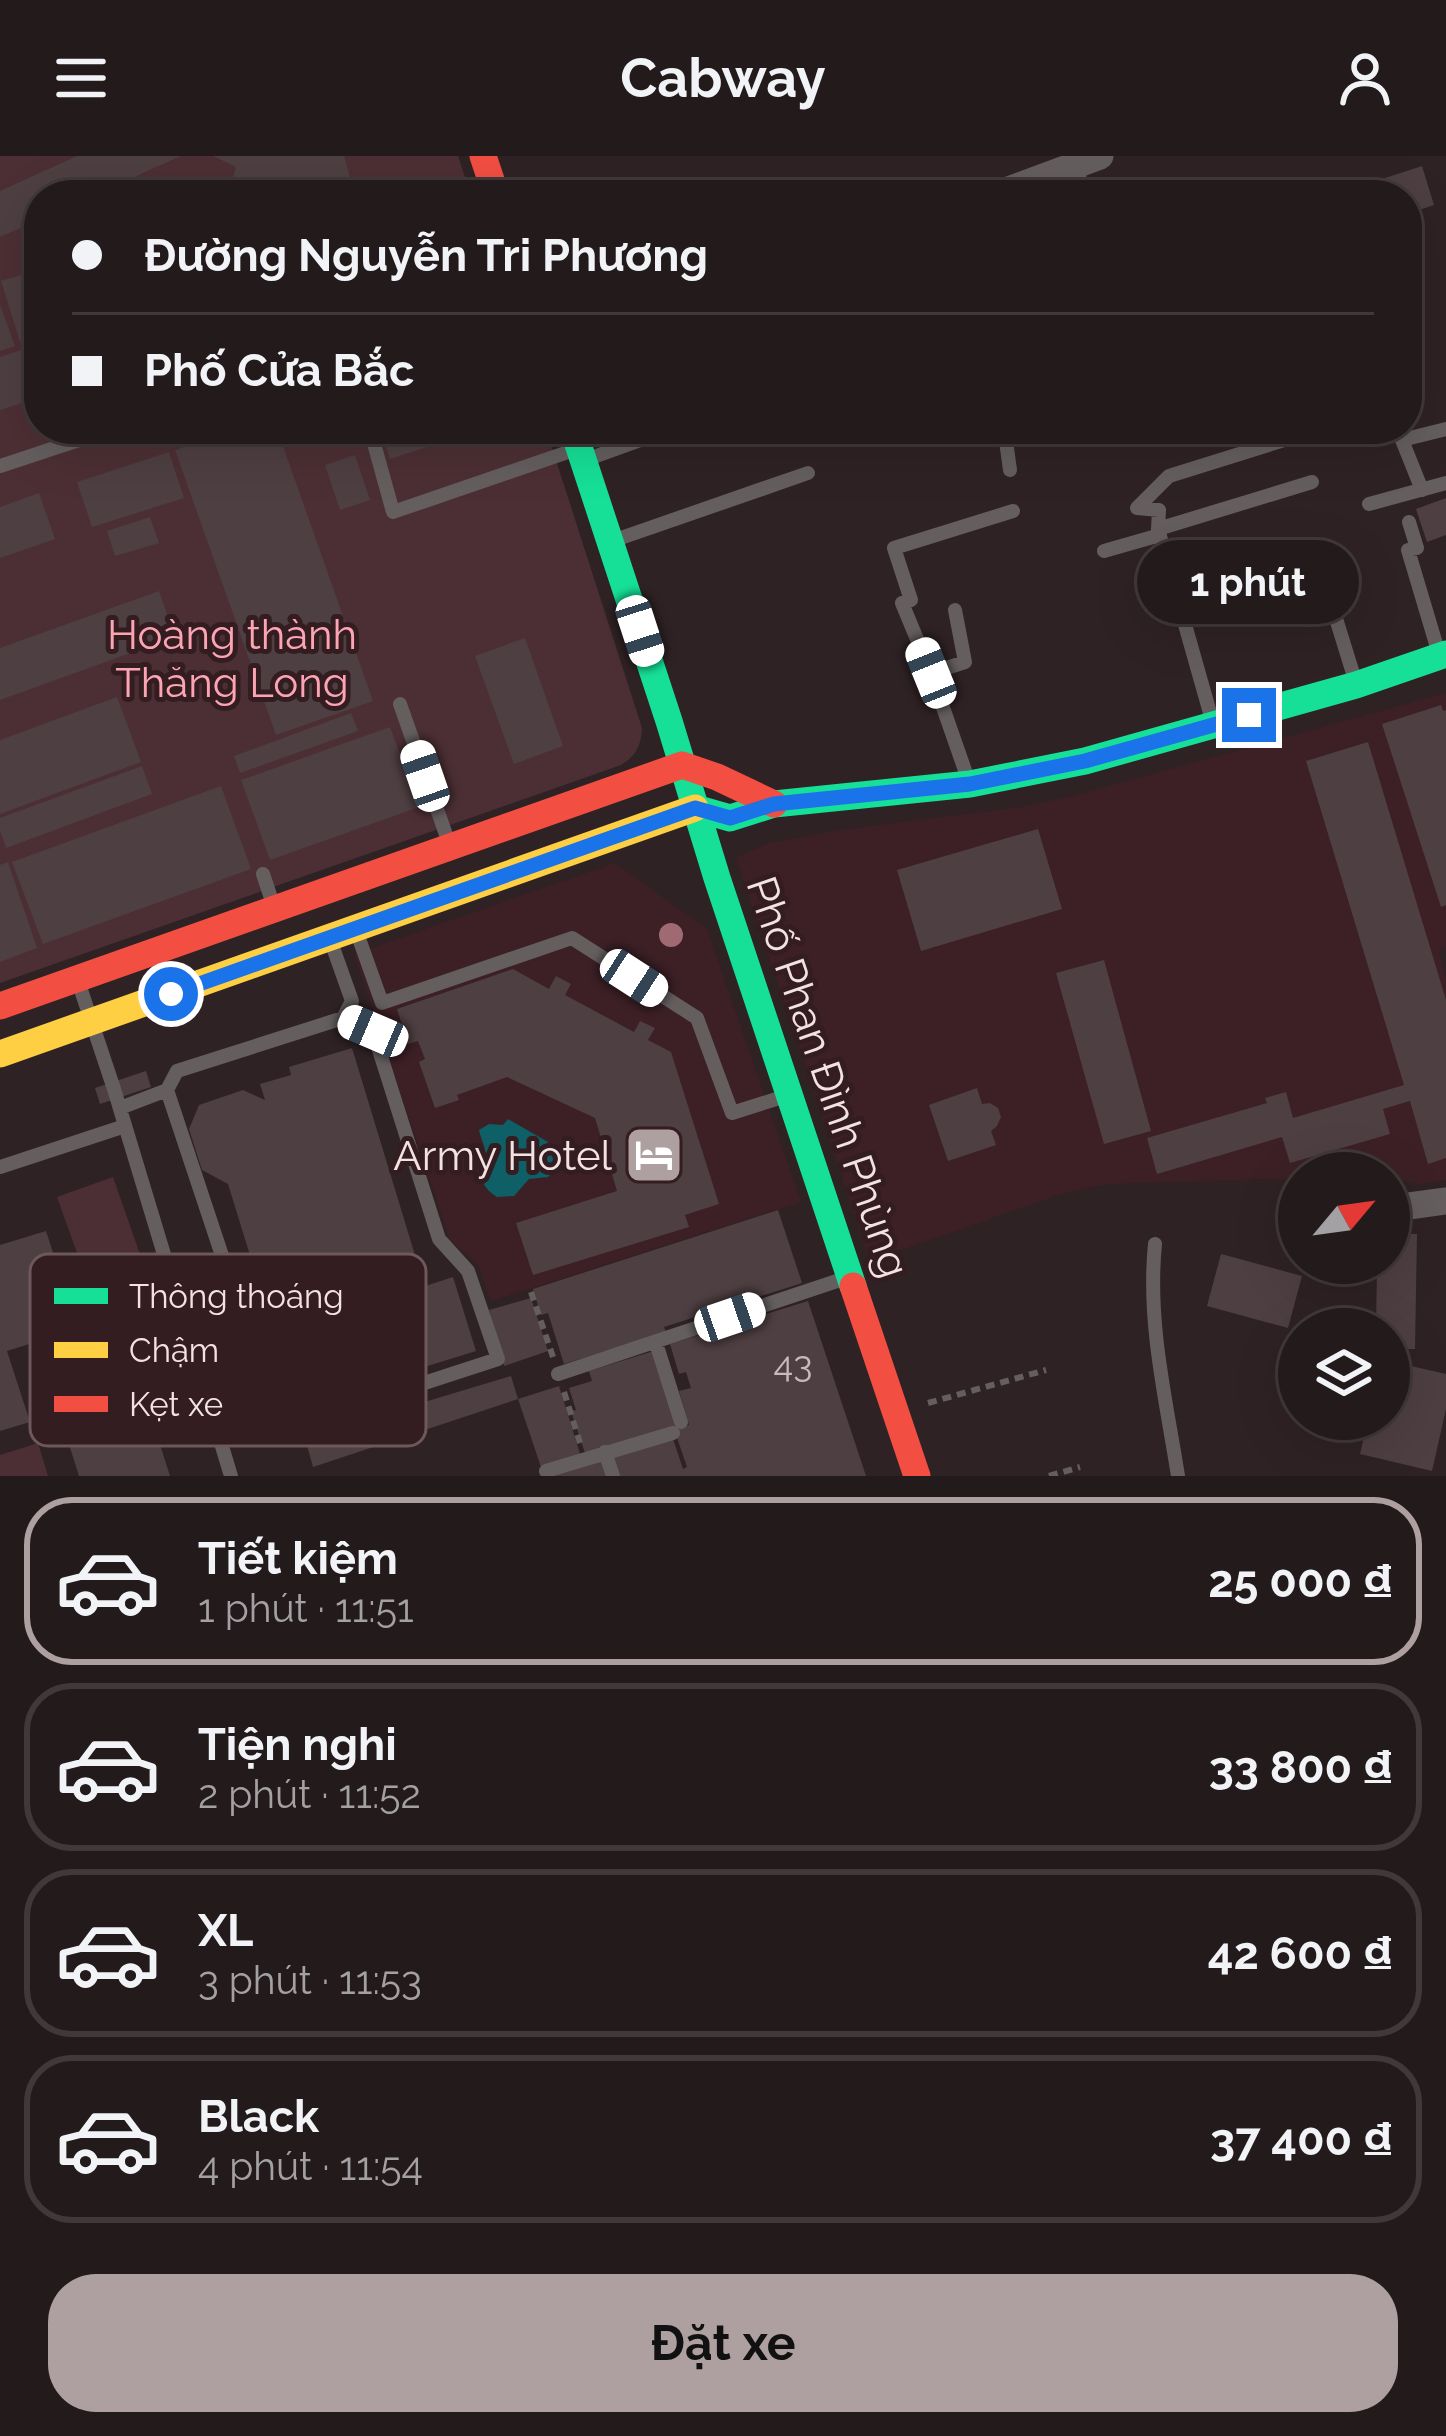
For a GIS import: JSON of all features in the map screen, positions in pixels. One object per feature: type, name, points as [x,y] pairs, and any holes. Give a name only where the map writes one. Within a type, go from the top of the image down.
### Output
[{"type":"street","points":[[1034,180],[1088,160]]},
{"type":"street","name":"Phố Phan Đình Phùng","points":[[579,446],[917,1476]]},
{"type":"street","points":[[0,1054],[695,808],[730,818],[774,804],[970,784],[1085,761],[1356,685],[1443,655]]},
{"type":"street","points":[[0,1006],[682,765],[774,804]]},
{"type":"street","points":[[1410,1206],[1446,1201]]},
{"type":"lane","points":[[0,466],[67,444]]},
{"type":"lane","points":[[374,444],[393,512],[579,446]]},
{"type":"lane","points":[[1006,444],[1010,470]]},
{"type":"lane","points":[[1213,725],[1159,532],[1159,510],[1138,508],[1169,476],[1271,444]]},
{"type":"lane","points":[[1402,444],[1421,490]]},
{"type":"lane","points":[[610,542],[808,473]]},
{"type":"lane","points":[[1104,550],[1312,482]]},
{"type":"lane","points":[[1369,504],[1446,483]]},
{"type":"lane","points":[[970,784],[902,603],[911,601],[894,548],[1013,511]]},
{"type":"lane","points":[[1409,521],[1417,548],[1408,550],[1443,655]]},
{"type":"lane","points":[[1183,618],[1321,570],[1356,685]]},
{"type":"lane","points":[[931,673],[965,662],[955,610]]},
{"type":"lane","points":[[400,704],[450,847]]},
{"type":"lane","points":[[263,874],[275,909]]},
{"type":"lane","points":[[342,933],[352,1001],[343,1018]]},
{"type":"lane","points":[[342,933],[382,1003],[572,938],[697,1018],[732,1113],[790,1095]]},
{"type":"lane","points":[[77,979],[164,1254]]},
{"type":"lane","points":[[120,1108],[167,1090],[177,1071],[343,1018],[373,1031],[439,1239],[468,1271],[498,1359],[426,1382]]},
{"type":"lane","points":[[167,1090],[222,1254]]},
{"type":"lane","points":[[0,1167],[125,1126]]},
{"type":"lane","points":[[1155,1244],[1153,1318],[1178,1476]]},
{"type":"lane","points":[[558,1374],[850,1276]]},
{"type":"lane","points":[[546,1471],[677,1428],[656,1343]]},
{"type":"lane","points":[[222,1446],[231,1476]]},
{"type":"lane","points":[[605,1452],[613,1476]]},
{"type":"path","points":[[896,1412],[1046,1370]]},
{"type":"path","points":[[1049,1476],[1080,1467]]},
{"type":"shaded area","points":[[1446,693],[1446,948],[1438,951],[1446,978],[1446,1180],[1410,1182],[1410,1152],[1278,1152],[1278,1179],[1108,1184],[1064,1193],[870,1261],[736,858],[769,843],[1069,797]]},
{"type":"shaded area","points":[[615,863],[707,929],[801,1202],[491,1301],[479,1266],[450,1240],[354,954]]},
{"type":"green space","name":"Hoàng thành Thăng Long","points":[[0,156],[458,156],[466,180],[24,180],[24,444],[551,444],[642,728],[639,745],[621,765],[0,983]]},
{"type":"green space","points":[[113,1177],[140,1254],[77,1254],[57,1197]]},
{"type":"green space","points":[[39,1446],[48,1476],[0,1476],[0,1455]]},
{"type":"water","points":[[508,1119],[548,1142],[545,1148],[558,1167],[548,1177],[529,1179],[514,1196],[497,1197],[483,1180],[486,1158],[479,1130],[489,1124],[503,1125]]},
{"type":"building","points":[[77,156],[181,156],[127,180],[24,180]]},
{"type":"building","points":[[213,156],[344,156],[351,180],[235,180],[236,167]]},
{"type":"building","points":[[1422,166],[1434,205],[1422,209],[1422,180],[1379,180]]},
{"type":"building","points":[[24,180],[24,227],[0,237],[0,191]]},
{"type":"building","points":[[24,274],[24,344],[21,345],[1,281]]},
{"type":"building","points":[[0,305],[15,346],[0,351]]},
{"type":"building","points":[[24,349],[24,403],[0,410],[0,357]]},
{"type":"building","points":[[192,444],[282,444],[373,701],[276,735],[175,450]]},
{"type":"building","points":[[386,444],[436,444],[390,459]]},
{"type":"building","points":[[169,452],[184,498],[92,527],[77,482]]},
{"type":"building","points":[[355,455],[370,500],[340,510],[325,465]]},
{"type":"building","points":[[39,493],[55,539],[0,558],[0,507]]},
{"type":"building","points":[[1446,498],[1446,535],[1427,542],[1416,509]]},
{"type":"building","points":[[150,517],[159,543],[115,556],[107,531]]},
{"type":"building","points":[[159,591],[175,637],[0,700],[0,648]]},
{"type":"building","points":[[525,638],[563,746],[514,764],[475,656]]},
{"type":"building","points":[[117,697],[141,762],[0,814],[0,740]]},
{"type":"building","points":[[1441,705],[1446,710],[1446,905],[1441,907],[1382,724]]},
{"type":"building","points":[[351,713],[358,731],[240,773],[234,756]]},
{"type":"building","points":[[390,727],[419,807],[270,860],[241,780]]},
{"type":"building","points":[[1368,742],[1446,1000],[1446,1158],[1428,1164],[1410,1101],[1383,1109],[1390,1134],[1328,1152],[1287,1152],[1282,1137],[1157,1174],[1147,1138],[1267,1103],[1265,1098],[1286,1092],[1293,1118],[1404,1085],[1306,761]]},
{"type":"building","points":[[142,766],[152,794],[6,848],[0,818]]},
{"type":"building","points":[[221,786],[251,869],[43,944],[12,862]]},
{"type":"building","points":[[1038,829],[1062,909],[921,951],[897,870]]},
{"type":"building","points":[[8,862],[37,948],[0,962],[0,865]]},
{"type":"building","points":[[1104,960],[1151,1131],[1104,1144],[1056,973]]},
{"type":"building","name":"Army Hotel","points":[[513,969],[549,989],[556,976],[571,984],[565,995],[634,1032],[640,1021],[655,1028],[648,1040],[671,1052],[719,1204],[685,1215],[689,1227],[533,1275],[516,1223],[617,1191],[595,1118],[507,1077],[435,1108],[419,1062],[425,1059],[418,1041],[408,1044],[397,1009]]},
{"type":"building","points":[[352,1048],[415,1254],[250,1254],[228,1184],[202,1170],[189,1129],[199,1105],[243,1090],[265,1100],[260,1084],[291,1075],[289,1067]]},
{"type":"building","points":[[146,1071],[151,1087],[100,1104],[95,1088]]},
{"type":"building","points":[[977,1088],[982,1104],[998,1108],[1001,1117],[991,1131],[996,1145],[948,1161],[929,1105]]},
{"type":"building","points":[[778,1210],[802,1283],[564,1364],[548,1313],[541,1315],[533,1289]]},
{"type":"building","points":[[46,1231],[53,1254],[30,1254],[30,1344],[7,1351],[30,1422],[0,1431],[0,1245]]},
{"type":"building","points":[[1410,1234],[1417,1234],[1415,1349],[1410,1349],[1410,1308],[1376,1308],[1377,1284],[1410,1284]]},
{"type":"building","points":[[1221,1254],[1278,1269],[1278,1284],[1300,1284],[1293,1308],[1278,1308],[1278,1325],[1207,1306]]},
{"type":"building","points":[[453,1277],[476,1351],[426,1366],[426,1286]]},
{"type":"building","points":[[531,1298],[548,1351],[504,1366],[489,1310]]},
{"type":"building","points":[[808,1301],[866,1476],[617,1476],[611,1458],[673,1439],[683,1469],[687,1467],[674,1429],[585,1453],[569,1388],[592,1381],[589,1371],[654,1351],[678,1428],[689,1425],[679,1391],[691,1388],[686,1372],[679,1374],[670,1344]]},
{"type":"building","points":[[1410,1366],[1446,1374],[1446,1409],[1432,1471],[1360,1454],[1363,1440],[1410,1440]]},
{"type":"building","points":[[511,1376],[518,1399],[426,1430],[426,1402]]},
{"type":"building","points":[[559,1386],[580,1454],[541,1467],[518,1399]]},
{"type":"building","points":[[69,1446],[160,1446],[170,1476],[79,1476]]},
{"type":"building","points":[[307,1446],[376,1446],[313,1467]]},
{"type":"building","points":[[602,1458],[607,1476],[551,1476]]},
{"type":"traffic: fast","points":[[578,444],[853,1286]]},
{"type":"traffic: fast","points":[[695,808],[730,818],[774,804],[970,784],[1085,761],[1356,685],[1446,654]]},
{"type":"traffic: slow","points":[[0,1054],[695,808]]},
{"type":"traffic: jam","points":[[483,156],[491,180]]},
{"type":"traffic: jam","points":[[682,765],[774,804]]},
{"type":"traffic: jam","points":[[0,1006],[682,765]]},
{"type":"traffic: jam","points":[[853,1286],[917,1476]]},
{"type":"place","name":"Army Hotel","points":[[654,1155]]},
{"type":"route","points":[[171,994],[695,808],[730,818],[774,804],[970,784],[1085,761],[1249,715]]}]
